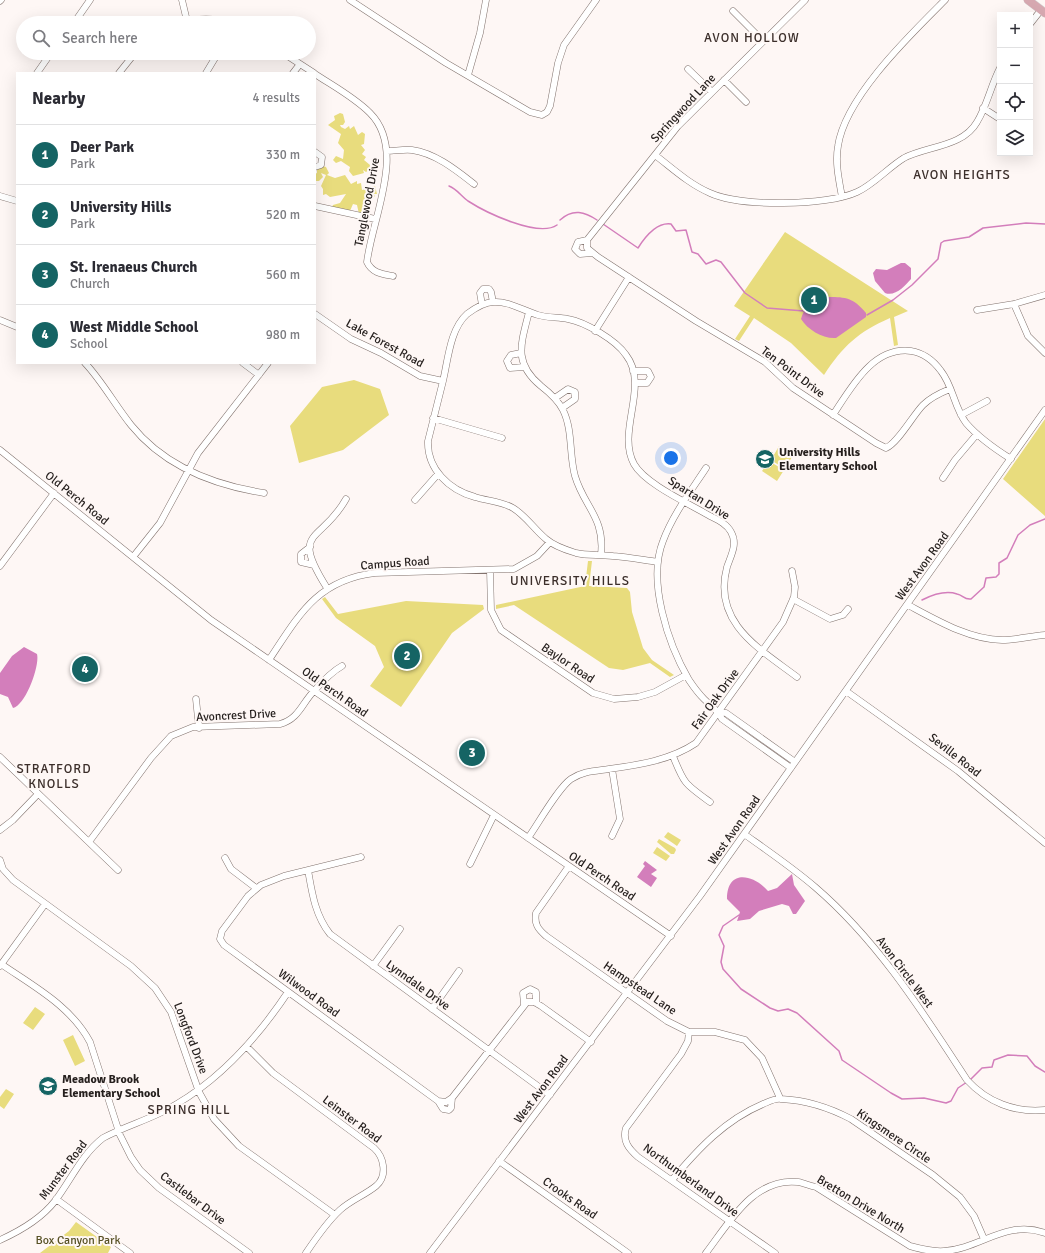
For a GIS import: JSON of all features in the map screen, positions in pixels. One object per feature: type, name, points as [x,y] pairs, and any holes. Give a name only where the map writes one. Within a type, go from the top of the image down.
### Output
[{"type":"main road","points":[[1028,0],[1044,11]]},
{"type":"street","points":[[79,16],[90,0]]},
{"type":"street","points":[[182,0],[183,16]]},
{"type":"street","points":[[350,0],[446,63],[530,112],[542,115],[547,112],[550,106],[558,63],[564,45],[596,0]]},
{"type":"street","points":[[468,75],[480,33],[486,0]]},
{"type":"street","name":"Springwood Lane","points":[[587,240],[678,126],[805,0]]},
{"type":"street","points":[[842,197],[838,169],[838,145],[841,132],[850,114],[861,95],[889,58],[945,0]]},
{"type":"street","points":[[733,11],[763,41]]},
{"type":"street","points":[[1033,21],[1044,11]]},
{"type":"street","points":[[37,72],[46,60]]},
{"type":"street","points":[[120,72],[129,60]]},
{"type":"street","points":[[207,72],[214,60]]},
{"type":"street","name":"Tanglewood Drive","points":[[294,60],[312,72]]},
{"type":"street","points":[[294,72],[300,64]]},
{"type":"street","points":[[688,69],[712,92]]},
{"type":"street","name":"Tanglewood Drive","points":[[316,74],[361,104],[372,114],[383,135],[387,152],[387,167],[367,262],[370,268],[378,274],[393,276]]},
{"type":"street","points":[[655,155],[694,185],[711,194],[732,200],[772,203],[842,197],[859,192],[888,168],[912,153],[959,139],[970,132],[978,122],[997,75]]},
{"type":"street","points":[[724,80],[746,102]]},
{"type":"street","points":[[983,108],[997,117]]},
{"type":"street","points":[[387,152],[411,150],[423,153],[436,158],[474,184]]},
{"type":"street","points":[[316,153],[322,157],[321,165],[316,168]]},
{"type":"street","points":[[0,196],[16,201]]},
{"type":"street","points":[[316,206],[375,219]]},
{"type":"street","points":[[587,240],[588,248],[592,253]]},
{"type":"street","name":"Ten Point Drive","points":[[587,240],[578,242],[575,249],[580,254],[592,253],[696,321],[765,362],[793,388],[886,448],[894,442],[927,402],[950,389]]},
{"type":"street","points":[[595,331],[629,277]]},
{"type":"street","points":[[482,305],[480,293],[483,289],[488,289],[491,292],[493,302]]},
{"type":"street","points":[[977,310],[1014,304],[1045,294]]},
{"type":"street","name":"Spartan Drive","points":[[442,381],[456,330],[466,315],[482,305],[493,302],[505,303],[540,316],[570,319],[595,331],[622,349],[627,356],[633,371],[635,383],[630,426],[631,457],[639,472],[646,478],[717,520],[731,532],[734,545],[724,584],[726,603],[732,619],[742,634],[762,652],[797,678]]},
{"type":"street","points":[[1014,304],[1028,336],[1045,353]]},
{"type":"street","points":[[529,312],[521,353],[524,367],[528,373],[555,398],[562,408],[568,424],[575,475],[578,484],[594,513],[599,527],[602,546],[601,555]]},
{"type":"street","name":"Lake Forest Road","points":[[316,315],[351,339],[381,353],[420,376],[442,381]]},
{"type":"street","points":[[0,320],[16,327]]},
{"type":"street","points":[[833,415],[871,365],[881,356],[896,351],[913,352],[928,358],[942,372],[962,415],[977,434],[1011,459]]},
{"type":"street","points":[[521,353],[511,355],[507,361],[510,368],[524,367]]},
{"type":"street","points":[[86,364],[142,438],[164,456],[188,470],[226,486],[264,493]]},
{"type":"street","points":[[244,364],[259,375]]},
{"type":"street","points":[[134,557],[160,523],[198,453],[267,364]]},
{"type":"street","points":[[633,371],[648,371],[651,378],[647,383],[635,383]]},
{"type":"street","points":[[442,381],[433,418],[428,451],[438,474],[450,486],[463,493],[512,508],[522,514],[550,542],[578,553],[658,562]]},
{"type":"street","points":[[555,398],[568,389],[575,392],[575,399],[562,408]]},
{"type":"street","points":[[962,415],[987,401]]},
{"type":"street","name":"West Avon Road","points":[[430,1253],[671,936],[908,605],[1045,410]]},
{"type":"street","points":[[433,418],[502,438]]},
{"type":"street","points":[[943,478],[955,460],[977,434]]},
{"type":"street","name":"Old Perch Road","points":[[0,450],[211,620],[671,936]]},
{"type":"street","points":[[706,468],[685,500],[663,540],[658,562],[657,583],[665,621],[671,642],[686,675],[702,698],[719,712],[722,719],[791,768]]},
{"type":"street","points":[[415,500],[438,474]]},
{"type":"street","points":[[0,566],[54,493]]},
{"type":"street","points":[[328,588],[310,559],[310,547],[314,535],[333,518],[346,499]]},
{"type":"street","name":"Campus Road","points":[[269,660],[298,618],[313,600],[328,588],[358,575],[375,573],[514,569],[537,556],[550,542]]},
{"type":"street","points":[[310,547],[300,554],[301,562],[314,566]]},
{"type":"street","name":"Baylor Road","points":[[490,570],[491,610],[501,630],[593,693],[614,699],[638,697],[655,692],[686,675]]},
{"type":"street","name":"Fair Oak Drive","points":[[528,838],[567,782],[589,771],[612,769],[673,756],[696,743],[783,622],[796,587],[792,571]]},
{"type":"street","points":[[793,598],[830,619],[843,615],[848,609]]},
{"type":"street","points":[[908,605],[941,622],[980,637],[1007,640],[1045,635]]},
{"type":"street","name":"Avoncrest Drive","points":[[89,842],[162,744],[171,736],[193,727],[199,728],[286,723],[296,715],[314,691],[342,666]]},
{"type":"street","name":"Seville Road","points":[[846,691],[958,771],[1045,843]]},
{"type":"street","points":[[196,699],[199,728]]},
{"type":"street","points":[[719,712],[726,713],[795,762]]},
{"type":"street","points":[[673,756],[686,785],[710,802]]},
{"type":"street","points":[[0,757],[118,870]]},
{"type":"street","points":[[612,769],[620,819],[612,836]]},
{"type":"street","points":[[0,830],[13,820],[38,794]]},
{"type":"street","points":[[470,864],[494,815]]},
{"type":"street","name":"Avon Circle West","points":[[744,834],[816,887],[865,937],[900,979],[967,1080],[974,1088],[993,1101],[1007,1107],[1027,1110],[1045,1110]]},
{"type":"street","points":[[225,858],[231,869],[256,888],[274,879],[361,857]]},
{"type":"street","name":"Longford Drive","points":[[0,860],[3,869],[13,880],[131,966],[155,988],[171,1012],[198,1090],[214,1119],[239,1146],[335,1215]]},
{"type":"street","name":"Hampstead Lane","points":[[569,866],[536,913],[535,921],[538,928],[546,936],[667,1021],[689,1032],[715,1032],[745,1040],[762,1058],[780,1098]]},
{"type":"street","name":"Lynndale Drive","points":[[308,870],[320,921],[330,934],[550,1095]]},
{"type":"street","name":"Wilwood Road","points":[[256,888],[222,931],[220,939],[224,945],[438,1101],[443,1109],[449,1110],[452,1105],[452,1098],[524,1004],[523,993],[530,989],[536,992],[536,1003],[591,1042]]},
{"type":"street","points":[[1,965],[45,904]]},
{"type":"street","points":[[373,966],[400,929]]},
{"type":"street","name":"Castlebar Drive","points":[[1,965],[65,1010],[84,1030],[90,1042],[118,1130],[131,1157],[149,1180],[249,1253]]},
{"type":"street","points":[[432,1009],[460,971]]},
{"type":"street","name":"Munster Road","points":[[0,1240],[37,1219],[56,1199],[94,1146],[118,1130],[163,1111],[198,1090],[222,1071],[247,1047],[266,1024],[288,992]]},
{"type":"street","points":[[524,1004],[530,1001],[536,1003]]},
{"type":"street","name":"Northumberland Drive","points":[[689,1032],[688,1041],[681,1054],[626,1128],[624,1136],[626,1144],[635,1154],[775,1253]]},
{"type":"street","name":"Leinster Road","points":[[247,1047],[273,1073],[374,1148],[381,1156],[383,1165],[380,1180],[376,1185],[357,1196],[335,1215],[306,1253]]},
{"type":"street","points":[[672,1180],[708,1140],[729,1123],[752,1109],[780,1098]]},
{"type":"street","name":"Kingsmere Circle","points":[[780,1098],[796,1100],[839,1113],[870,1131],[933,1175],[960,1197],[974,1216],[984,1239]]},
{"type":"street","name":"Crooks Road","points":[[500,1161],[628,1253]]},
{"type":"street","name":"Bretton Drive North","points":[[706,1253],[745,1203],[758,1191],[777,1183],[798,1182],[816,1187],[910,1246],[933,1252],[945,1251],[1013,1230],[1038,1231],[1045,1234]]},
{"type":"street","points":[[56,1199],[130,1253]]},
{"type":"green space","points":[[340,113],[343,114],[345,122],[343,125],[340,125],[341,127],[345,129],[349,126],[350,129],[354,126],[358,135],[362,132],[365,134],[364,144],[361,145],[365,150],[362,154],[366,157],[364,160],[370,165],[369,170],[366,172],[363,170],[364,173],[353,176],[349,171],[350,167],[341,161],[336,163],[333,160],[336,156],[343,159],[344,150],[338,143],[341,134],[328,125],[335,120],[334,116]]},
{"type":"green space","points":[[323,166],[326,167],[329,173],[327,175],[335,178],[345,175],[351,184],[357,181],[357,184],[361,183],[362,190],[375,186],[377,194],[373,194],[375,196],[367,203],[367,211],[359,214],[357,205],[353,204],[350,211],[332,207],[333,205],[340,203],[346,194],[330,197],[326,194],[323,195],[323,189],[321,186],[326,175],[321,173],[323,177],[319,181],[316,181],[317,169]]},
{"type":"green space","points":[[785,232],[908,311],[894,317],[898,345],[894,346],[890,318],[869,329],[852,341],[838,356],[824,375],[791,343],[754,318],[739,341],[735,339],[750,316],[734,306]]},
{"type":"green space","points":[[354,380],[380,389],[389,415],[343,450],[299,463],[290,426],[322,387]]},
{"type":"green space","points":[[1045,419],[1045,516],[1003,479]]},
{"type":"green space","points":[[779,446],[793,455],[785,469],[771,460]]},
{"type":"green space","points":[[769,461],[784,470],[777,481],[762,471]]},
{"type":"green space","name":"UNIVERSITY HILLS","points":[[588,561],[592,561],[589,586],[627,588],[630,592],[632,612],[643,648],[652,660],[674,675],[670,677],[650,663],[623,670],[609,668],[514,605],[496,609],[496,605],[585,586]]},
{"type":"green space","name":"UNIVERSITY HILLS","points":[[325,597],[338,614],[406,601],[483,605],[484,609],[452,633],[401,707],[370,686],[384,667],[375,646],[336,618],[322,599]]},
{"type":"green space","points":[[668,832],[681,840],[677,846],[664,837]]},
{"type":"green space","points":[[659,839],[675,848],[676,850],[674,854],[671,854],[657,842]]},
{"type":"green space","points":[[657,847],[670,856],[666,861],[653,853]]},
{"type":"green space","points":[[35,1007],[45,1014],[33,1030],[23,1023]]},
{"type":"green space","points":[[73,1035],[85,1061],[75,1066],[63,1040]]},
{"type":"green space","points":[[6,1089],[14,1094],[4,1109],[0,1106],[0,1097]]},
{"type":"green space","name":"Box Canyon Park","points":[[76,1222],[111,1247],[108,1253],[40,1253],[69,1231]]},
{"type":"shaded area","points":[[901,263],[905,263],[911,268],[911,279],[903,288],[896,292],[889,294],[885,293],[875,281],[873,273],[876,269],[887,270]]},
{"type":"shaded area","points":[[822,297],[836,297],[852,300],[866,313],[866,317],[836,338],[826,337],[816,333],[801,319],[808,305],[814,300]]},
{"type":"shaded area","points":[[24,647],[37,654],[36,667],[31,684],[23,700],[13,708],[8,697],[0,694],[0,673],[12,656]]},
{"type":"shaded area","points":[[645,861],[657,870],[651,874],[657,878],[651,887],[637,877],[645,866],[643,864]]},
{"type":"shaded area","points":[[792,874],[794,885],[805,901],[796,914],[793,914],[789,906],[782,904],[759,911],[750,919],[737,921],[740,912],[727,899],[728,889],[731,883],[742,877],[748,878],[762,885],[768,891],[777,888]]},
{"type":"waterway","points":[[449,186],[476,206],[512,222],[537,228],[548,228],[557,225]]},
{"type":"waterway","points":[[560,220],[565,216],[579,212],[597,220]]},
{"type":"waterway","points":[[867,315],[893,300],[912,285],[938,259],[941,243],[944,241],[969,237],[983,228],[1026,223],[1045,224]]},
{"type":"waterway","points":[[603,224],[638,248],[644,239],[661,225],[671,224],[676,231],[686,230],[692,252],[698,254],[706,264],[716,260],[721,262],[745,293],[767,308],[804,311]]},
{"type":"waterway","points":[[922,600],[943,593],[952,593],[967,599],[971,599],[984,587],[986,578],[996,577],[999,574],[999,563],[1007,558],[1018,535],[1030,525],[1045,519]]},
{"type":"waterway","points":[[739,915],[723,926],[719,935],[724,946],[721,962],[723,969],[741,989],[770,1008],[778,1011],[788,1009],[797,1013],[839,1051],[842,1060],[902,1099],[924,1098],[946,1103],[951,1101],[958,1088],[967,1082]]},
{"type":"waterway","points":[[970,1080],[982,1068],[992,1067],[994,1060],[1008,1055],[1027,1056],[1035,1066],[1045,1072]]},
{"type":"place","name":"Deer Park","points":[[814,300]]},
{"type":"place","name":"University Hills Elementary School","points":[[765,459]]},
{"type":"place","name":"University Hills","points":[[407,656]]},
{"type":"place","name":"West Middle School","points":[[85,669]]},
{"type":"place","name":"St. Irenaeus Church","points":[[472,753]]},
{"type":"place","name":"Meadow Brook Elementary School","points":[[48,1086]]},
{"type":"district","name":"AVON HOLLOW","points":[[752,37]]},
{"type":"district","name":"AVON HEIGHTS","points":[[962,174]]},
{"type":"district","name":"UNIVERSITY HILLS","points":[[570,580]]},
{"type":"district","name":"STRATFORD KNOLLS","points":[[54,776]]},
{"type":"district","name":"SPRING HILL","points":[[189,1109]]}]
